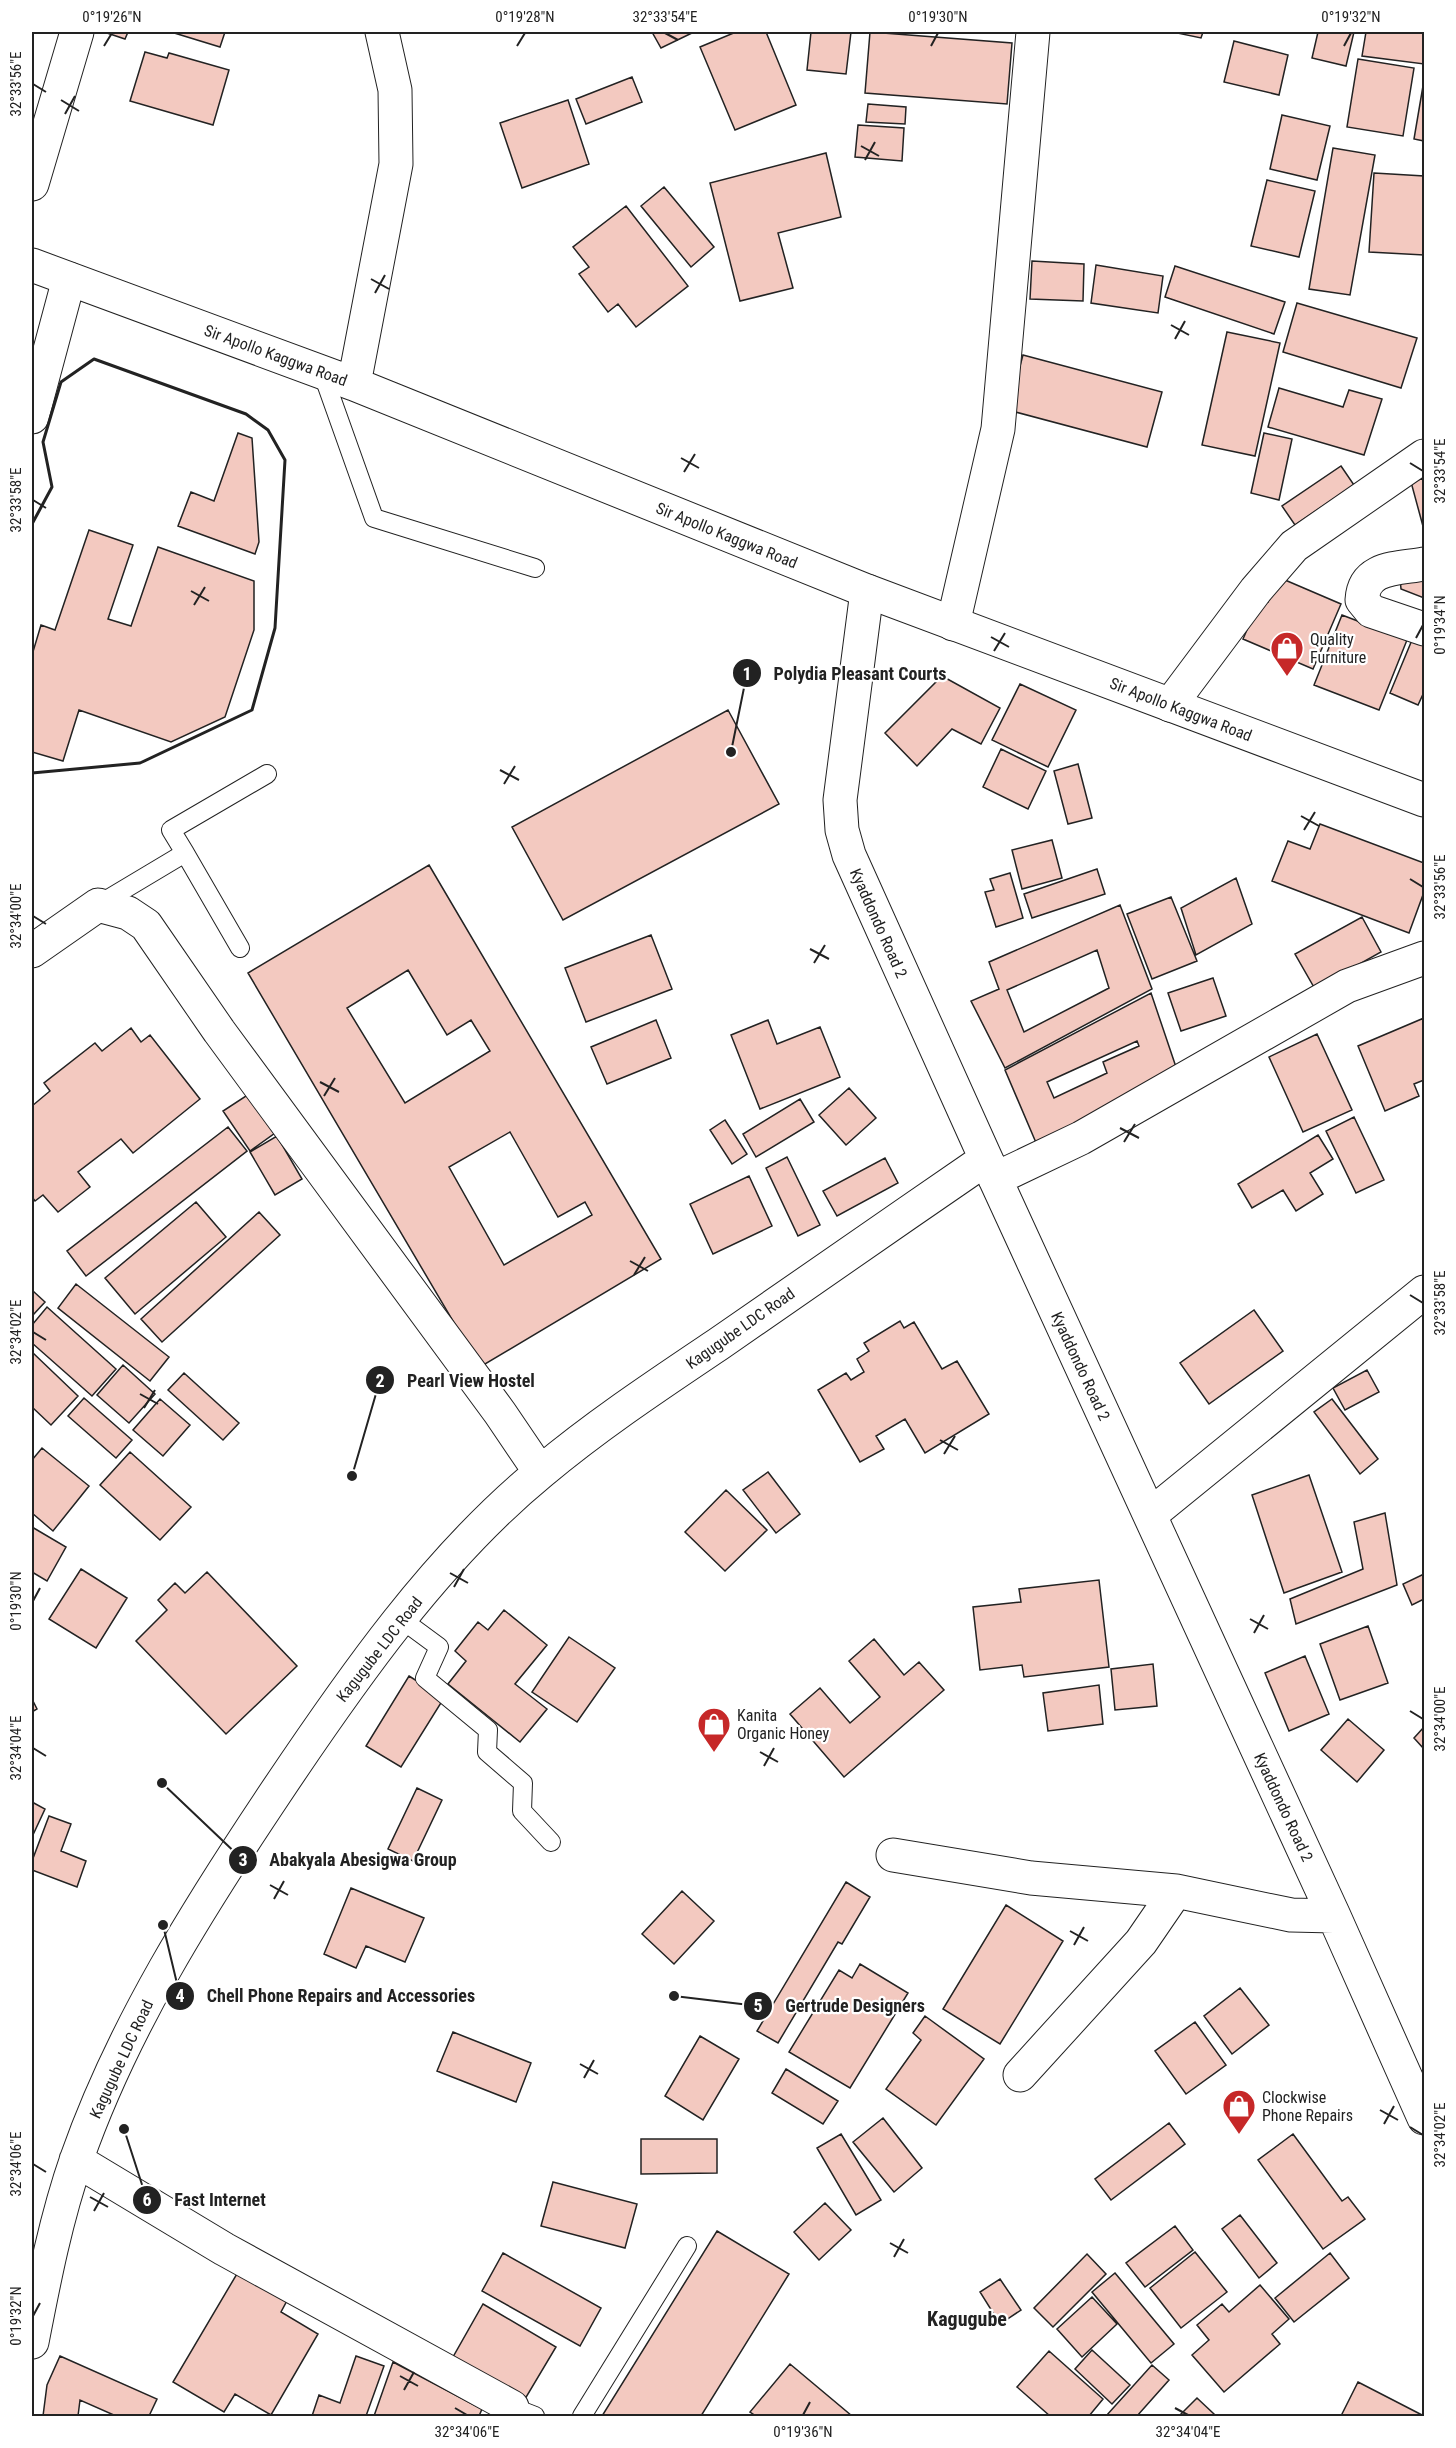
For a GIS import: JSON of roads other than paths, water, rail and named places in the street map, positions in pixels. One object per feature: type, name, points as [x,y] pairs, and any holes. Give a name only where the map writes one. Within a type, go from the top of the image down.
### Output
[{"type":"street","points":[[32,184],[77,32]]},
{"type":"street","points":[[354,384],[396,164],[395,90],[382,32]]},
{"type":"street","points":[[953,624],[998,429],[1033,32]]},
{"type":"street","name":"Sir Apollo Kaggwa Road","points":[[32,265],[354,384],[867,591],[1425,800]]},
{"type":"street","points":[[32,417],[69,279]]},
{"type":"street","points":[[1170,705],[1256,590],[1294,546],[1425,456]]},
{"type":"street","points":[[1425,564],[1375,574],[1366,581],[1362,600],[1371,611],[1425,629]]},
{"type":"street","name":"Kyaddondo Road 2","points":[[867,591],[840,800],[842,830],[849,855],[990,1169],[1425,2118]]},
{"type":"street","points":[[32,951],[98,905],[128,913],[146,925],[219,1031],[486,1394],[540,1472]]},
{"type":"street","name":"Kagugube LDC Road","points":[[32,2342],[48,2258],[76,2160],[106,2084],[173,1954],[242,1842],[320,1726],[401,1619],[465,1541],[540,1472],[625,1408],[990,1169],[1081,1138],[1347,986],[1425,958]]},
{"type":"street","points":[[1150,1515],[1425,1292]]},
{"type":"street","points":[[893,1855],[1031,1878],[1176,1891],[1291,1915],[1334,1916]]},
{"type":"street","points":[[1020,2075],[1141,1942],[1176,1891]]},
{"type":"street","points":[[76,2160],[224,2249],[523,2412]]},
{"type":"lane","points":[[322,372],[374,518],[535,568]]},
{"type":"lane","points":[[240,948],[171,830],[267,774]]},
{"type":"lane","points":[[98,905],[185,853]]},
{"type":"lane","points":[[401,1619],[439,1647],[425,1678],[488,1730],[487,1752],[523,1783],[522,1811],[551,1842]]},
{"type":"lane","points":[[582,2416],[687,2246]]},
{"type":"place","name":"Quality Furniture","points":[[1287,677]]},
{"type":"place","name":"Polydia Pleasant Courts","points":[[731,752]]},
{"type":"place","name":"Pearl View Hostel","points":[[352,1476]]},
{"type":"place","name":"Kanita Organic Honey","points":[[714,1753]]},
{"type":"place","name":"Abakyala Abesigwa Group","points":[[162,1783]]},
{"type":"place","name":"Chell Phone Repairs and Accessories","points":[[163,1925]]},
{"type":"place","name":"Gertrude Designers","points":[[674,1996]]},
{"type":"place","name":"Fast Internet","points":[[124,2129]]},
{"type":"place","name":"Clockwise Phone Repairs","points":[[1239,2135]]},
{"type":"district","name":"Kagugube","points":[[967,2319]]}]
